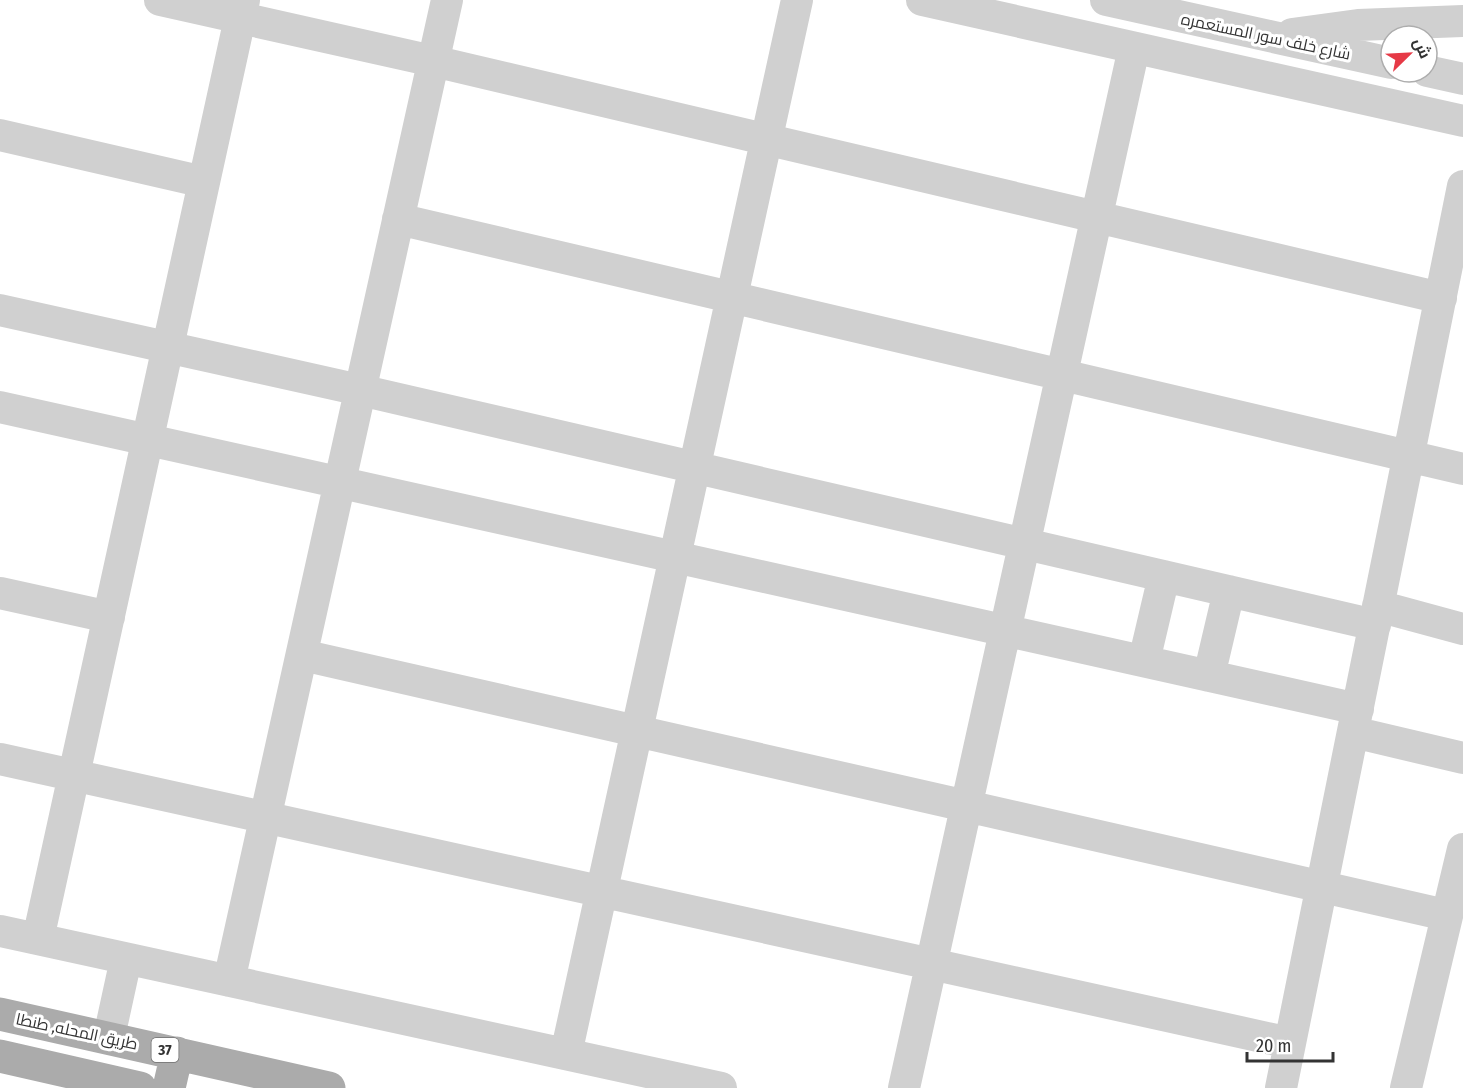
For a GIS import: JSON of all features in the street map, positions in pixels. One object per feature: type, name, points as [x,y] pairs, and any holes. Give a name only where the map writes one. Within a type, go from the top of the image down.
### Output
[{"type":"main road","name":"طريق المحله, طنطا","points":[[0,1014],[329,1088]]},
{"type":"main road","points":[[99,1079],[109,1037]]},
{"type":"main road","points":[[169,1088],[177,1053]]},
{"type":"main road","points":[[0,1056],[140,1088]]},
{"type":"street","points":[[160,0],[242,9],[433,61],[1442,298]]},
{"type":"street","points":[[229,981],[447,0]]},
{"type":"street","points":[[566,1054],[797,0]]},
{"type":"street","points":[[922,0],[1463,121]]},
{"type":"street","name":"شارع خلف سور المستعمره","points":[[1106,0],[1233,14],[1267,36],[1379,60]]},
{"type":"street","points":[[38,939],[242,9]]},
{"type":"street","points":[[1267,36],[1358,25],[1463,21]]},
{"type":"street","points":[[904,1088],[1134,48]]},
{"type":"street","points":[[1439,74],[1463,79]]},
{"type":"street","points":[[0,135],[204,182]]},
{"type":"street","points":[[1281,1088],[1463,186]]},
{"type":"street","points":[[398,219],[1463,470]]},
{"type":"street","points":[[0,310],[360,390],[1228,591],[1463,629]]},
{"type":"street","points":[[0,407],[1209,676],[1356,721],[1463,758]]},
{"type":"street","points":[[1144,661],[1164,576]]},
{"type":"street","points":[[1209,676],[1228,591]]},
{"type":"street","points":[[0,593],[109,617]]},
{"type":"street","points":[[302,655],[1446,915]]},
{"type":"street","points":[[0,759],[1290,1043]]},
{"type":"street","points":[[1406,1088],[1463,849]]},
{"type":"street","points":[[0,931],[721,1088]]},
{"type":"street","points":[[109,1037],[126,959]]}]
